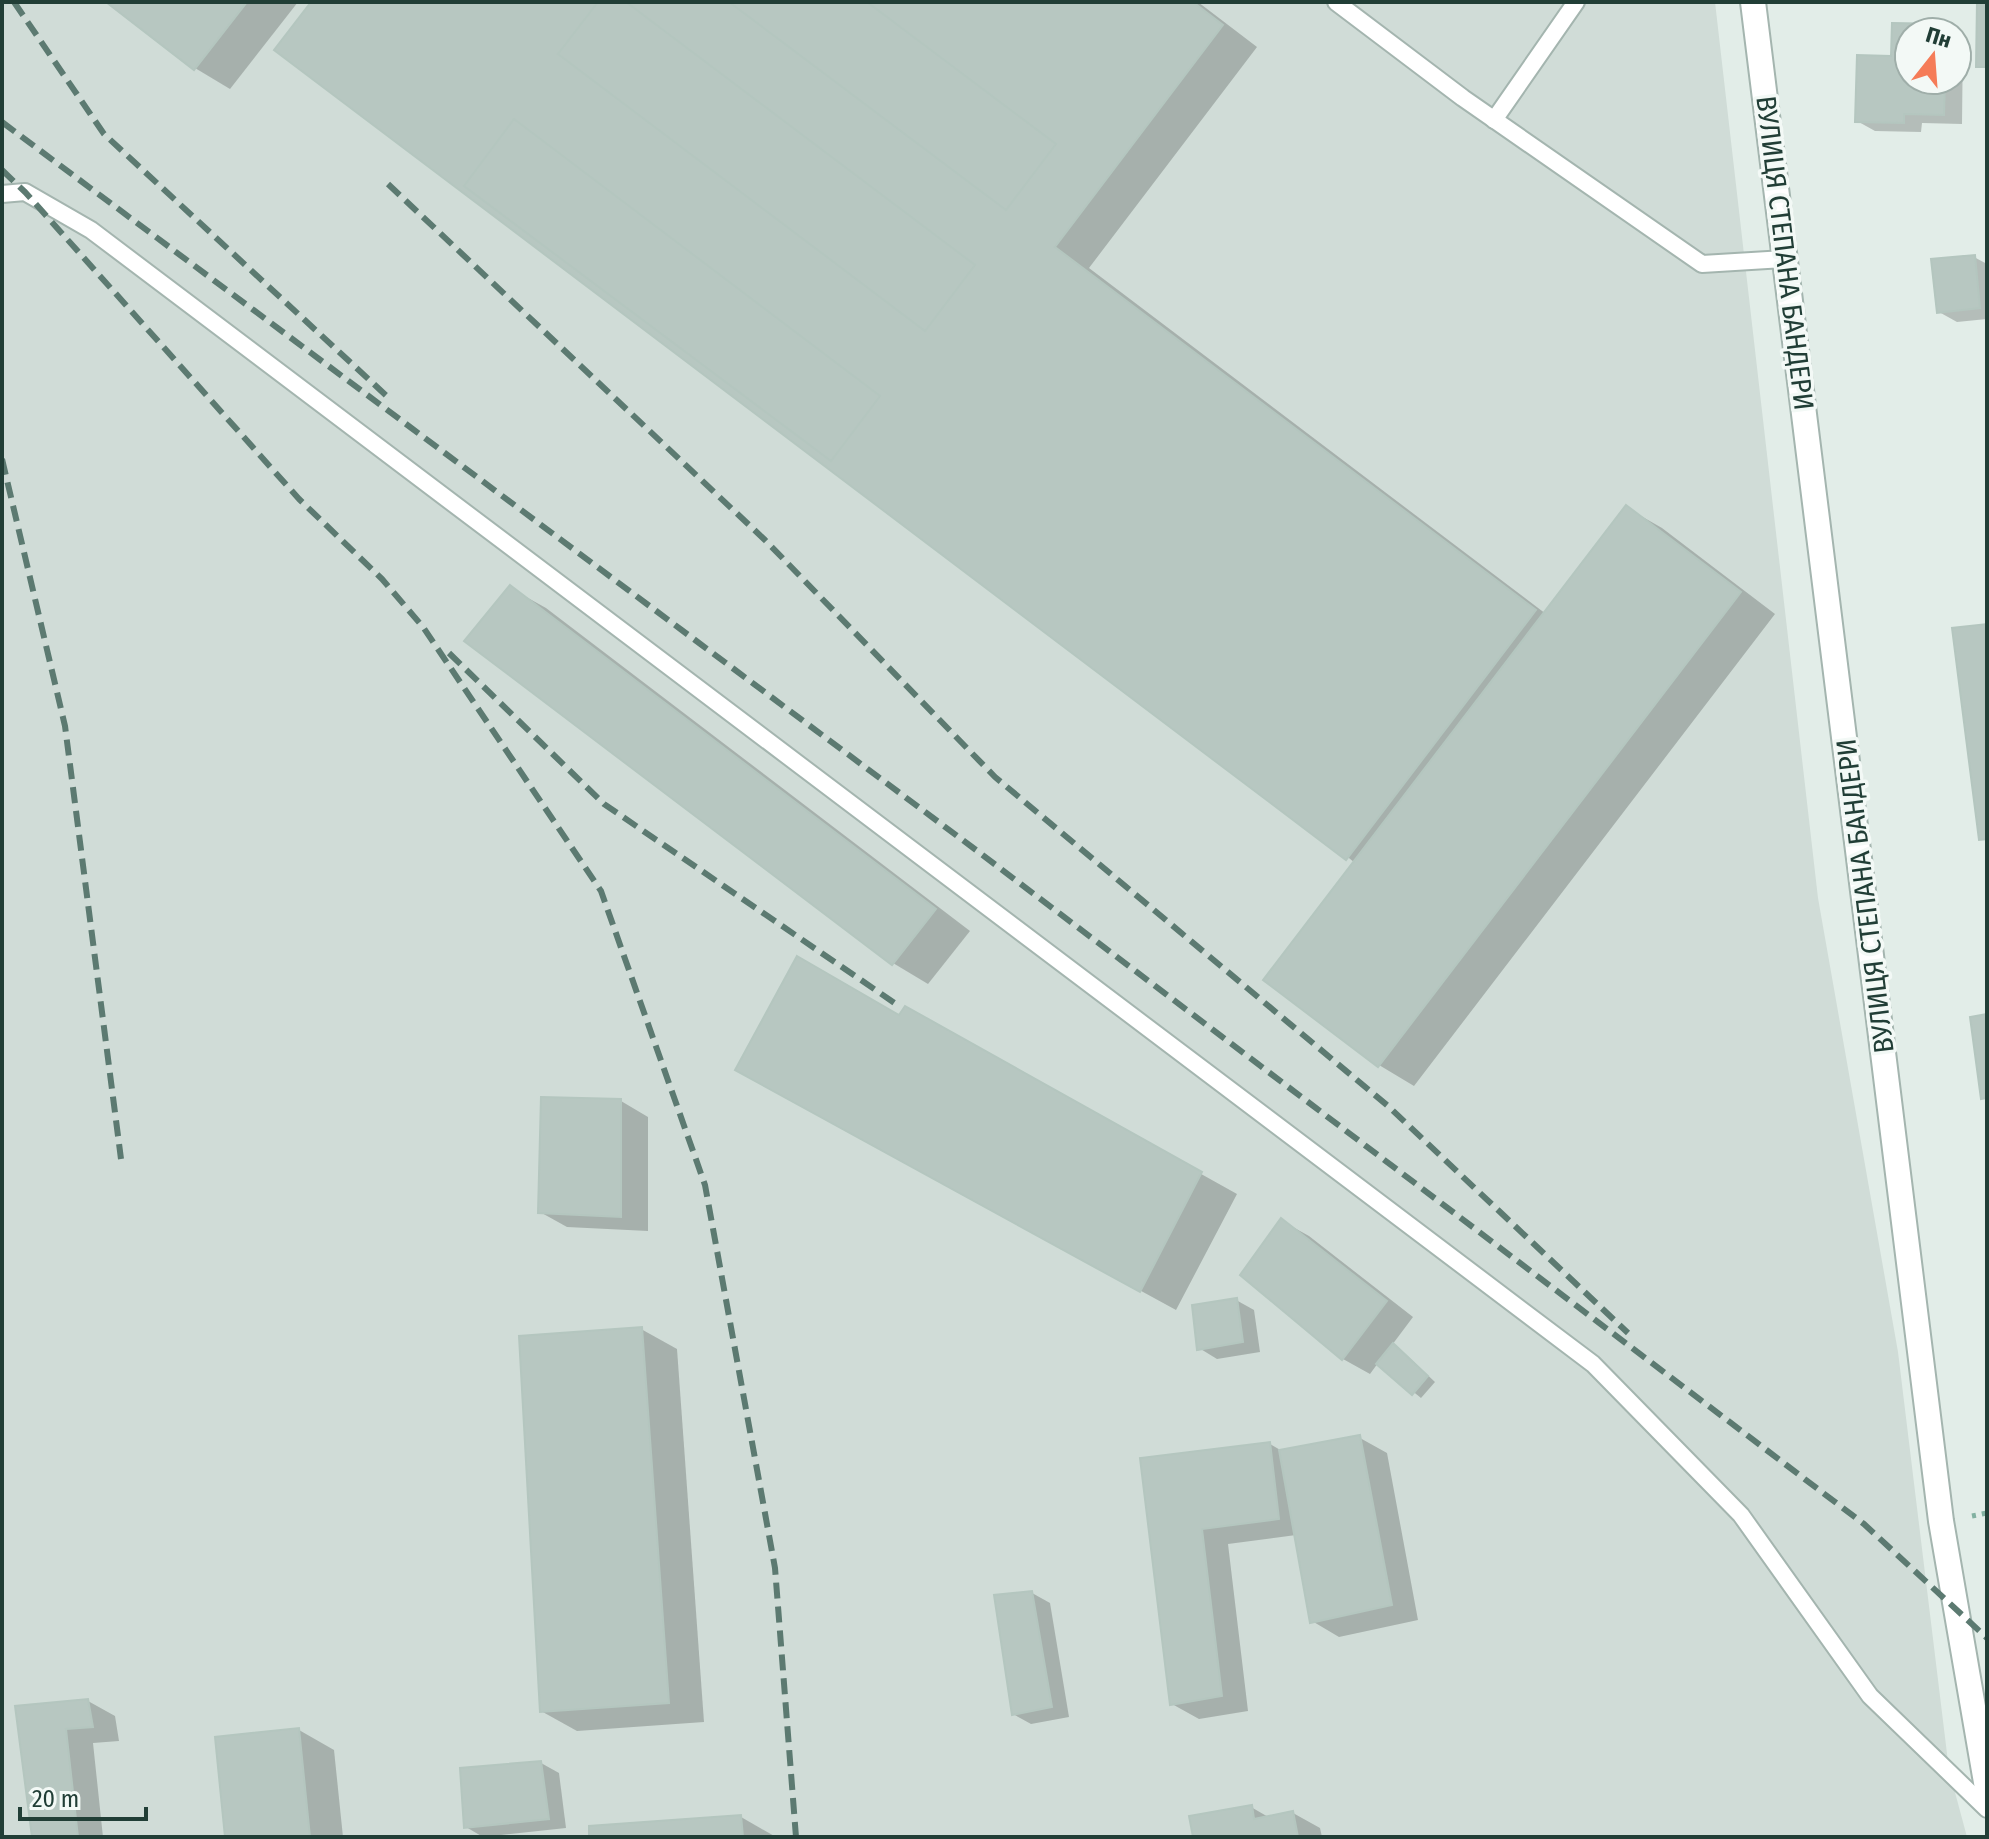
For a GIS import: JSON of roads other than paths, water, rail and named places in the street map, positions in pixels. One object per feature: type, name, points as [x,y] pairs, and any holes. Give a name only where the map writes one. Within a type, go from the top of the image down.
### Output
[{"type":"street","name":"ВУЛИЦЯ СТЕПАНА БАНДЕРИ","points":[[1753,2],[1941,1521],[1987,1788]]},
{"type":"lane","points":[[1336,2],[1494,120],[1702,264],[1786,259]]},
{"type":"lane","points":[[1494,120],[1576,2]]},
{"type":"lane","points":[[2,194],[25,192],[91,230],[1593,1364],[1741,1515],[1870,1696],[1987,1809]]},
{"type":"railway","points":[[14,2],[104,134],[391,400]]},
{"type":"railway","points":[[2,122],[976,850],[1864,1524],[1987,1638]]},
{"type":"railway","points":[[2,170],[299,499],[382,579],[423,627],[601,891],[705,1185],[775,1568],[796,1837]]},
{"type":"railway","points":[[388,184],[765,540],[995,777],[1388,1106],[1628,1333]]},
{"type":"railway","points":[[2,459],[65,726],[121,1159]]},
{"type":"railway","points":[[449,653],[604,804],[896,1004]]}]
